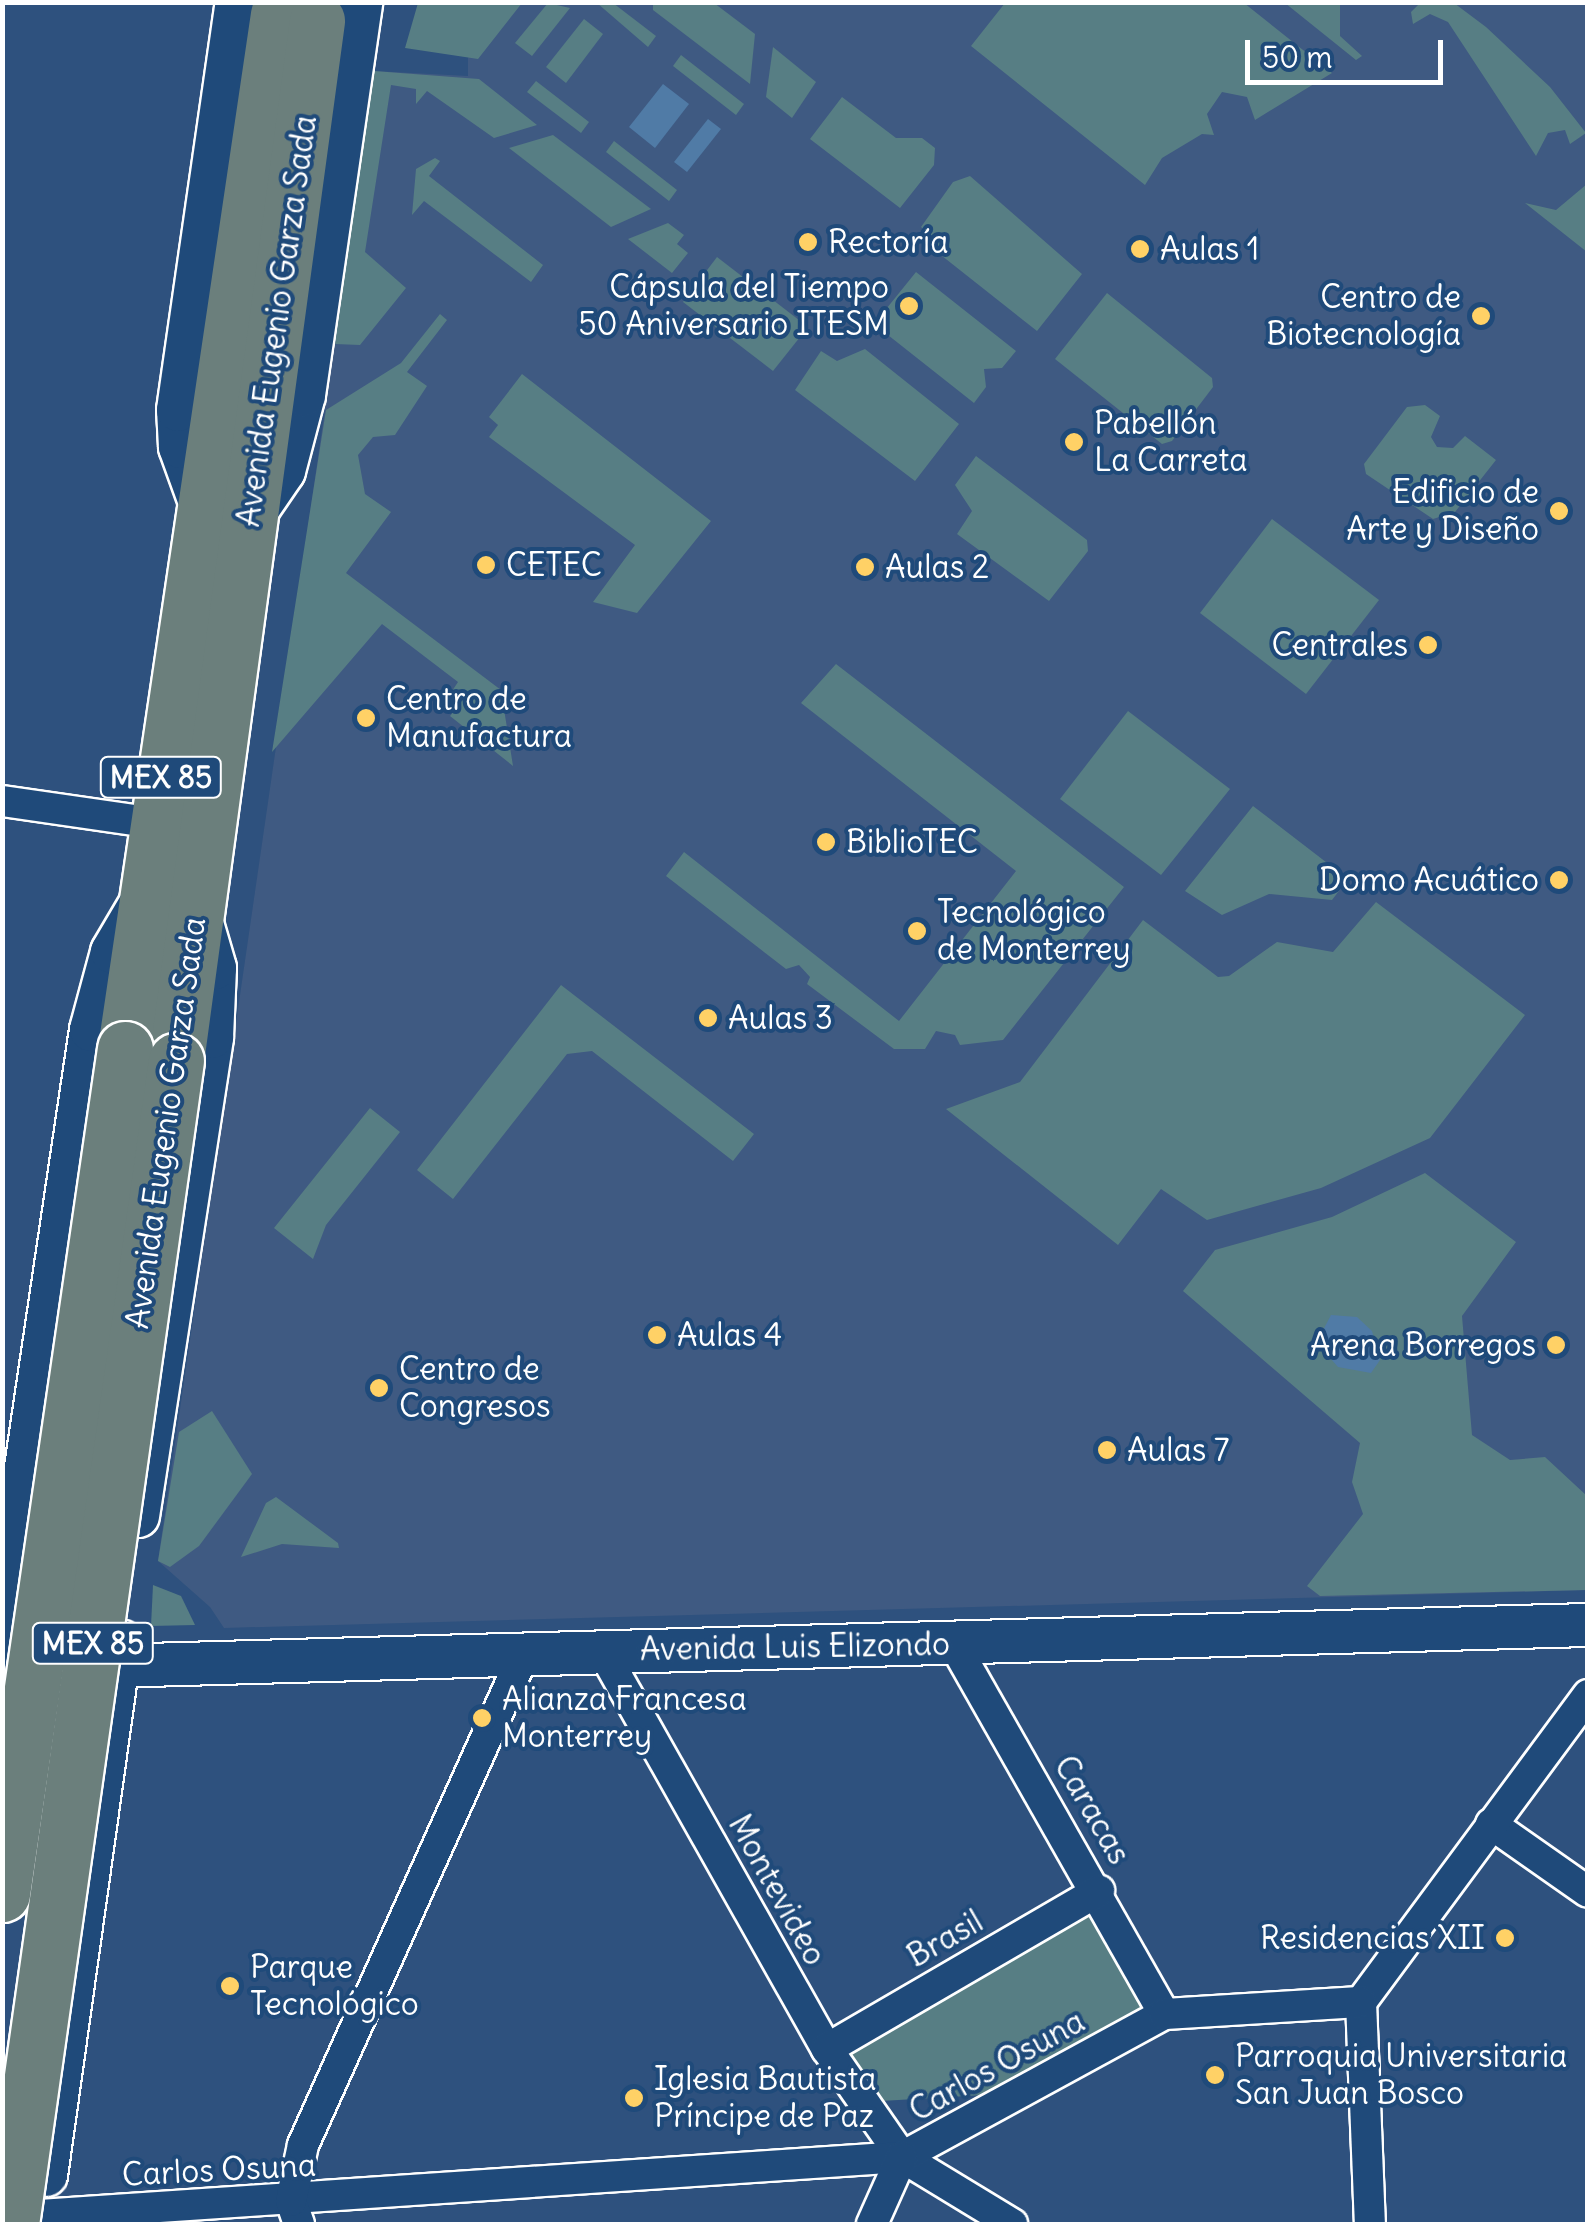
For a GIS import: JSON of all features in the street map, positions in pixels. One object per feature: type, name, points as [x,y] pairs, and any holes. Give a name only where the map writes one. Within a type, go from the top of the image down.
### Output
[{"type":"highway","name":"Avenida Eugenio Garza Sada","points":[[30,2221],[151,1055],[295,11]]},
{"type":"highway","name":"Avenida Eugenio Garza Sada","points":[[170,902],[154,822],[226,512]]},
{"type":"highway","name":"Avenida Eugenio Garza Sada","points":[[2,1894],[151,1055]]},
{"type":"street","points":[[226,512],[284,471],[304,395],[295,11]]},
{"type":"street","points":[[2,801],[154,822]]},
{"type":"street","points":[[2,1629],[94,1014],[112,952],[170,902],[215,968],[212,1037],[133,1543],[96,1826],[30,2221]]},
{"type":"street","points":[[15,1531],[30,1561],[68,1582],[108,1575],[133,1543]]},
{"type":"street","name":"Avenida Luis Elizondo","points":[[2,1669],[1588,1625]]},
{"type":"street","name":"Caracas","points":[[954,1644],[1099,1890],[1164,2014]]},
{"type":"street","name":"Montevideo","points":[[602,1650],[827,2049],[902,2157]]},
{"type":"street","points":[[295,2213],[302,2145],[523,1656]]},
{"type":"street","points":[[1370,2224],[1362,2002],[1588,1694]]},
{"type":"street","points":[[2,1782],[36,1770],[67,1776],[90,1799],[96,1826]]},
{"type":"street","points":[[1491,1824],[1588,1892]]},
{"type":"street","name":"Brasil","points":[[827,2049],[1099,1890]]},
{"type":"street","name":"Carlos Osuna","points":[[30,2221],[295,2213],[902,2157],[1164,2014],[1362,2002]]},
{"type":"street","points":[[872,2224],[902,2157],[1012,2224]]},
{"type":"shaded area","name":"Tecnológico de Monterrey","points":[[491,3],[1587,3],[1587,1590],[224,1628],[210,1607],[158,1561],[374,71],[468,76],[468,58]]},
{"type":"shaded area","points":[[663,84],[689,104],[655,148],[629,127]]},
{"type":"shaded area","points":[[708,119],[721,129],[687,172],[674,162]]},
{"type":"shaded area","points":[[1331,1315],[1357,1317],[1372,1331],[1380,1360],[1371,1373],[1338,1367],[1323,1350],[1320,1336]]},
{"type":"green space","points":[[418,2],[522,3],[478,59],[405,48]]},
{"type":"green space","points":[[1421,2],[1454,3],[1486,27],[1550,87],[1586,133],[1570,144],[1565,130],[1548,133],[1536,156],[1448,22],[1430,14],[1413,24],[1411,12]]},
{"type":"green space","points":[[548,3],[570,8],[532,56],[515,43]]},
{"type":"green space","points":[[597,3],[613,3],[656,36],[648,47]]},
{"type":"green space","points":[[653,3],[714,3],[755,34],[750,84],[653,10]]},
{"type":"green space","points":[[1005,3],[1244,3],[1332,73],[1255,120],[1247,97],[1222,92],[1207,114],[1214,135],[1202,134],[1162,158],[1145,185],[971,46]]},
{"type":"green space","points":[[1285,3],[1340,3],[1340,36],[1362,56],[1356,60]]},
{"type":"green space","points":[[584,19],[603,34],[566,83],[546,67]]},
{"type":"green space","points":[[773,47],[816,82],[792,118],[766,97]]},
{"type":"green space","points":[[681,55],[744,104],[736,115],[673,66]]},
{"type":"green space","points":[[374,71],[479,79],[537,125],[494,138],[427,91],[416,104],[416,89],[391,85],[365,252],[406,288],[360,345],[335,344]]},
{"type":"green space","points":[[536,81],[589,122],[581,133],[527,92]]},
{"type":"green space","points":[[842,97],[896,138],[922,138],[935,148],[934,165],[900,208],[810,139]]},
{"type":"green space","points":[[553,135],[651,209],[611,227],[509,148]]},
{"type":"green space","points":[[614,141],[677,190],[669,201],[606,152]]},
{"type":"green space","points":[[435,158],[440,161],[429,176],[543,265],[531,282],[424,201],[412,215],[416,169]]},
{"type":"green space","points":[[970,176],[1082,274],[1037,331],[932,248],[937,240],[921,227],[953,182]]},
{"type":"green space","points":[[1587,184],[1587,252],[1525,203],[1556,210]]},
{"type":"green space","points":[[668,223],[684,235],[677,244],[688,253],[672,273],[628,239]]},
{"type":"green space","points":[[717,257],[808,327],[773,371],[683,302]]},
{"type":"green space","points":[[916,272],[1016,351],[1002,368],[984,369],[986,387],[974,403],[874,324]]},
{"type":"green space","points":[[1107,293],[1212,378],[1213,387],[1172,441],[1162,444],[1055,359]]},
{"type":"green space","points":[[440,314],[447,320],[407,372],[427,386],[395,435],[373,437],[358,455],[365,494],[391,512],[346,573],[501,690],[513,766],[450,716],[458,706],[452,691],[458,682],[382,624],[272,752],[326,410],[401,363]]},
{"type":"green space","points":[[865,349],[959,424],[915,481],[795,390],[821,351],[837,361]]},
{"type":"green space","points":[[522,374],[711,521],[637,613],[593,602],[635,545],[489,437],[498,425],[489,417]]},
{"type":"green space","points":[[1425,405],[1440,416],[1431,437],[1437,447],[1453,448],[1465,436],[1496,460],[1455,512],[1433,519],[1366,474],[1364,464],[1407,407]]},
{"type":"green space","points":[[976,456],[1087,540],[1088,551],[1049,601],[957,534],[972,511],[955,485]]},
{"type":"green space","points":[[1272,519],[1379,600],[1306,694],[1200,613]]},
{"type":"green space","points":[[836,664],[1124,887],[1003,1040],[960,1045],[955,1035],[936,1031],[925,1049],[894,1049],[807,984],[810,977],[799,965],[786,969],[666,876],[684,852],[899,1021],[1016,871],[801,703]]},
{"type":"green space","points":[[1128,711],[1230,789],[1161,875],[1060,799]]},
{"type":"green space","points":[[1253,806],[1348,879],[1332,900],[1269,894],[1222,915],[1185,891]]},
{"type":"green space","points":[[1376,902],[1525,1015],[1430,1138],[1321,1188],[1207,1220],[1161,1189],[1118,1245],[946,1109],[1020,1082],[1143,920],[1218,977],[1229,976],[1277,942],[1333,952]]},
{"type":"green space","points":[[561,985],[754,1134],[733,1161],[592,1051],[567,1054],[453,1199],[417,1170]]},
{"type":"green space","points":[[370,1108],[400,1132],[326,1225],[313,1259],[274,1228]]},
{"type":"green space","points":[[1425,1173],[1516,1242],[1462,1316],[1472,1435],[1510,1460],[1545,1457],[1587,1496],[1587,1590],[1320,1596],[1307,1586],[1363,1514],[1352,1482],[1360,1443],[1183,1291],[1215,1250],[1332,1217]]},
{"type":"green space","points":[[212,1411],[252,1474],[199,1546],[170,1567],[158,1561],[179,1432]]},
{"type":"green space","points":[[276,1497],[338,1543],[339,1548],[282,1544],[241,1557],[266,1503]]},
{"type":"green space","points":[[153,1585],[181,1596],[195,1625],[151,1626]]},
{"type":"green space","points":[[1099,1891],[1164,2014],[1020,2093],[864,2102],[827,2049]]},
{"type":"place","name":"Rectoría","points":[[808,242]]},
{"type":"place","name":"Aulas 1","points":[[1140,249]]},
{"type":"place","name":"Cápsula del Tiempo 50 Aniversario ITESM","points":[[909,306]]},
{"type":"place","name":"Centro de Biotecnología","points":[[1481,316]]},
{"type":"place","name":"Pabellón La Carreta","points":[[1074,442]]},
{"type":"place","name":"Edificio de Arte y Diseño","points":[[1559,511]]},
{"type":"place","name":"CETEC","points":[[486,565]]},
{"type":"place","name":"Aulas 2","points":[[865,567]]},
{"type":"place","name":"Centrales","points":[[1428,645]]},
{"type":"place","name":"Centro de Manufactura","points":[[366,718]]},
{"type":"place","name":"BiblioTEC","points":[[826,842]]},
{"type":"place","name":"Domo Acuático","points":[[1559,880]]},
{"type":"place","name":"Tecnológico de Monterrey","points":[[917,931]]},
{"type":"place","name":"Aulas 3","points":[[708,1018]]},
{"type":"place","name":"Aulas 4","points":[[657,1335]]},
{"type":"place","name":"Arena Borregos","points":[[1556,1345]]},
{"type":"place","name":"Centro de Congresos","points":[[379,1388]]},
{"type":"place","name":"Aulas 7","points":[[1107,1450]]},
{"type":"place","name":"Alianza Francesa Monterrey","points":[[482,1718]]},
{"type":"place","name":"Residencias XII","points":[[1505,1938]]},
{"type":"place","name":"Parque Tecnológico","points":[[230,1986]]},
{"type":"place","name":"Parroquia Universitaria San Juan Bosco","points":[[1215,2075]]},
{"type":"place","name":"Iglesia Bautista Príncipe de Paz","points":[[634,2098]]}]
